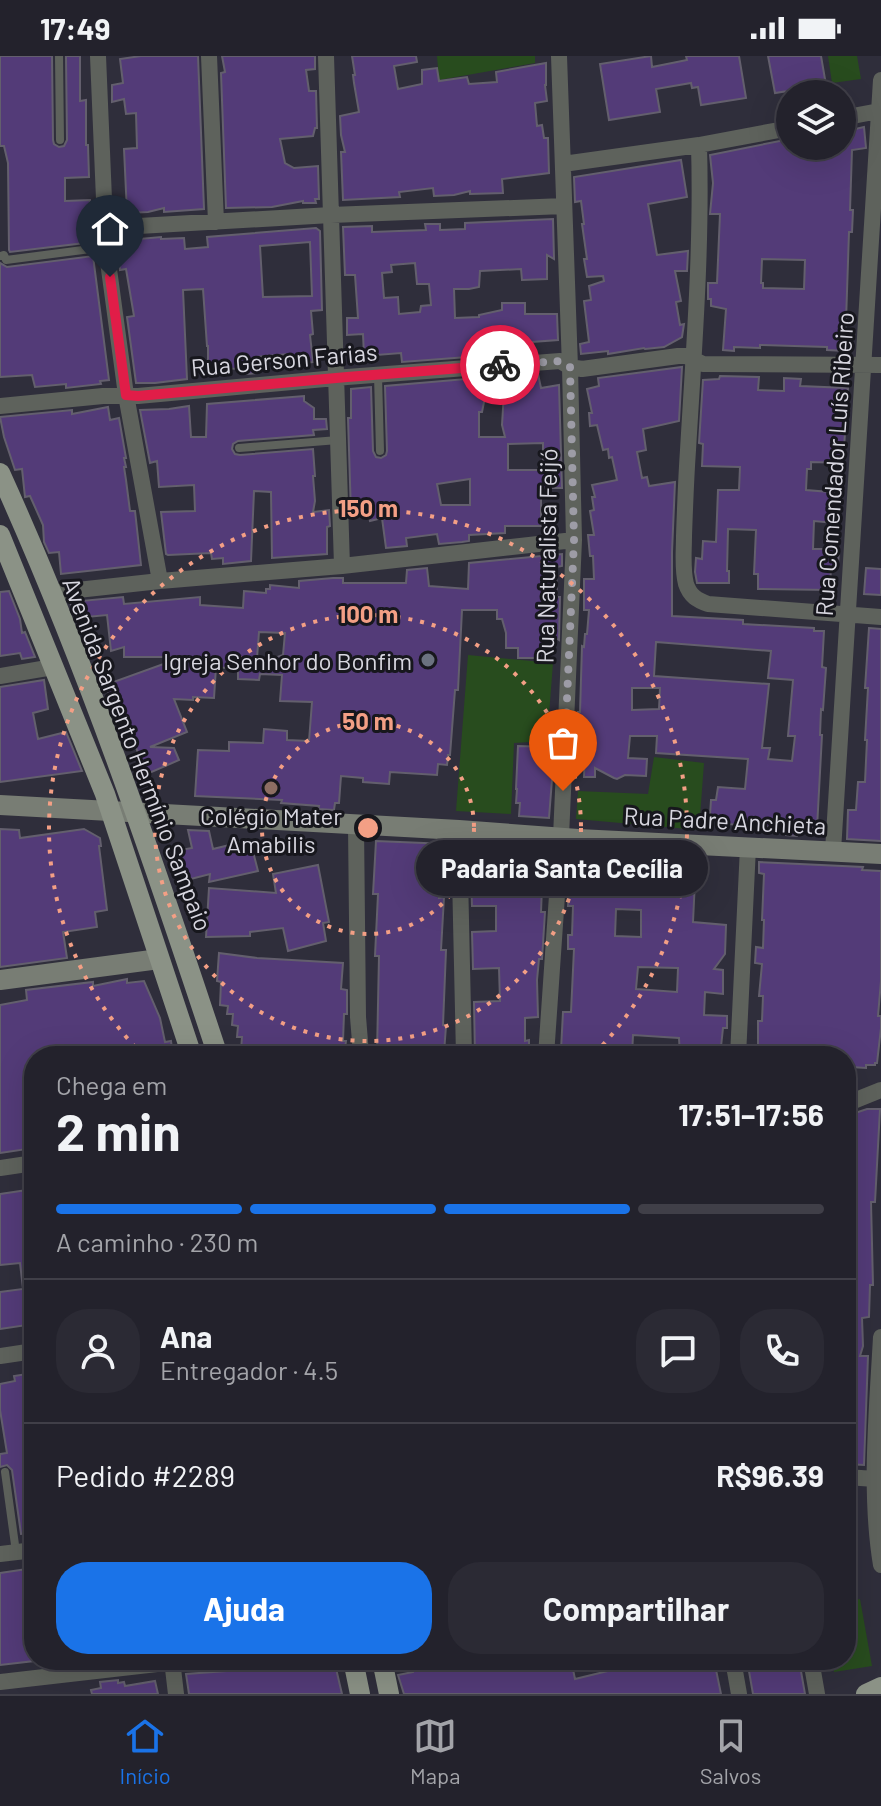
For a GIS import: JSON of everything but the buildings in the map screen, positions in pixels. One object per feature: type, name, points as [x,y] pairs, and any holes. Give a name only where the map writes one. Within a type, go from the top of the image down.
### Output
[{"type":"main road","name":"Avenida Sargento Hermínio Sampaio","points":[[0,473],[115,753],[215,1046]]},
{"type":"main road","name":"Avenida Sargento Hermínio Sampaio","points":[[0,535],[111,811],[189,1046]]},
{"type":"main road","points":[[355,1670],[360,1694]]},
{"type":"main road","points":[[384,1670],[389,1694]]},
{"type":"main road","points":[[866,1694],[881,1687]]},
{"type":"street","points":[[98,56],[106,247],[126,395],[160,581]]},
{"type":"street","points":[[209,56],[216,222]]},
{"type":"street","points":[[326,56],[342,566]]},
{"type":"street","name":"Rua Naturalista Feijó","points":[[547,1046],[561,837],[574,540],[559,56]]},
{"type":"street","name":"Rua Comendador Luís Ribeiro","points":[[833,851],[881,80]]},
{"type":"street","points":[[856,115],[879,111]]},
{"type":"street","points":[[563,164],[776,131]]},
{"type":"street","points":[[699,145],[700,230],[684,557],[687,588],[692,595],[708,604],[881,617]]},
{"type":"street","points":[[104,228],[564,206]]},
{"type":"street","name":"Rua Gerson Farias","points":[[0,406],[560,361],[582,369],[665,356],[686,356],[703,364],[881,365]]},
{"type":"street","points":[[50,593],[342,566],[574,540]]},
{"type":"street","points":[[0,676],[53,667]]},
{"type":"street","name":"Rua Padre Anchieta","points":[[0,805],[881,854]]},
{"type":"street","points":[[356,825],[360,1046]]},
{"type":"street","points":[[459,830],[464,1046]]},
{"type":"street","points":[[738,1046],[748,847]]},
{"type":"street","points":[[0,980],[159,959]]},
{"type":"street","points":[[856,1100],[881,1090]]},
{"type":"street","points":[[0,1168],[24,1164]]},
{"type":"street","points":[[881,1337],[875,1479],[877,1543],[881,1565]]},
{"type":"street","points":[[0,1356],[24,1352]]},
{"type":"street","points":[[856,1478],[875,1479]]},
{"type":"street","points":[[0,1682],[98,1670]]},
{"type":"street","points":[[173,1670],[176,1694]]},
{"type":"street","points":[[735,1670],[739,1694]]},
{"type":"street","points":[[813,1670],[817,1694]]},
{"type":"lane","points":[[59,56],[60,140]]},
{"type":"lane","points":[[0,256],[4,255],[6,260],[106,247]]},
{"type":"lane","points":[[378,375],[380,451]]},
{"type":"lane","points":[[239,448],[338,440]]},
{"type":"lane","points":[[5,1472],[8,1553]]},
{"type":"green space","points":[[437,56],[535,56],[535,63],[439,80]]},
{"type":"green space","points":[[828,56],[857,56],[861,79],[832,80]]},
{"type":"green space","points":[[468,655],[553,663],[547,741],[514,743],[511,814],[456,811]]},
{"type":"green space","points":[[654,757],[704,763],[699,830],[576,819],[578,791],[648,794]]},
{"type":"green space","points":[[860,1599],[872,1666],[856,1669],[856,1600]]},
{"type":"way so far","points":[[500,365],[560,361],[570,367],[574,540],[563,791]]},
{"type":"place","name":"Igreja Senhor do Bonfim","points":[[428,660]]},
{"type":"place","name":"Colégio Mater Amabilis","points":[[271,788]]},
{"type":"place","name":"Padaria Santa Cecília","points":[[563,791]]},
{"type":"route","points":[[110,277],[126,395],[500,365]]}]
